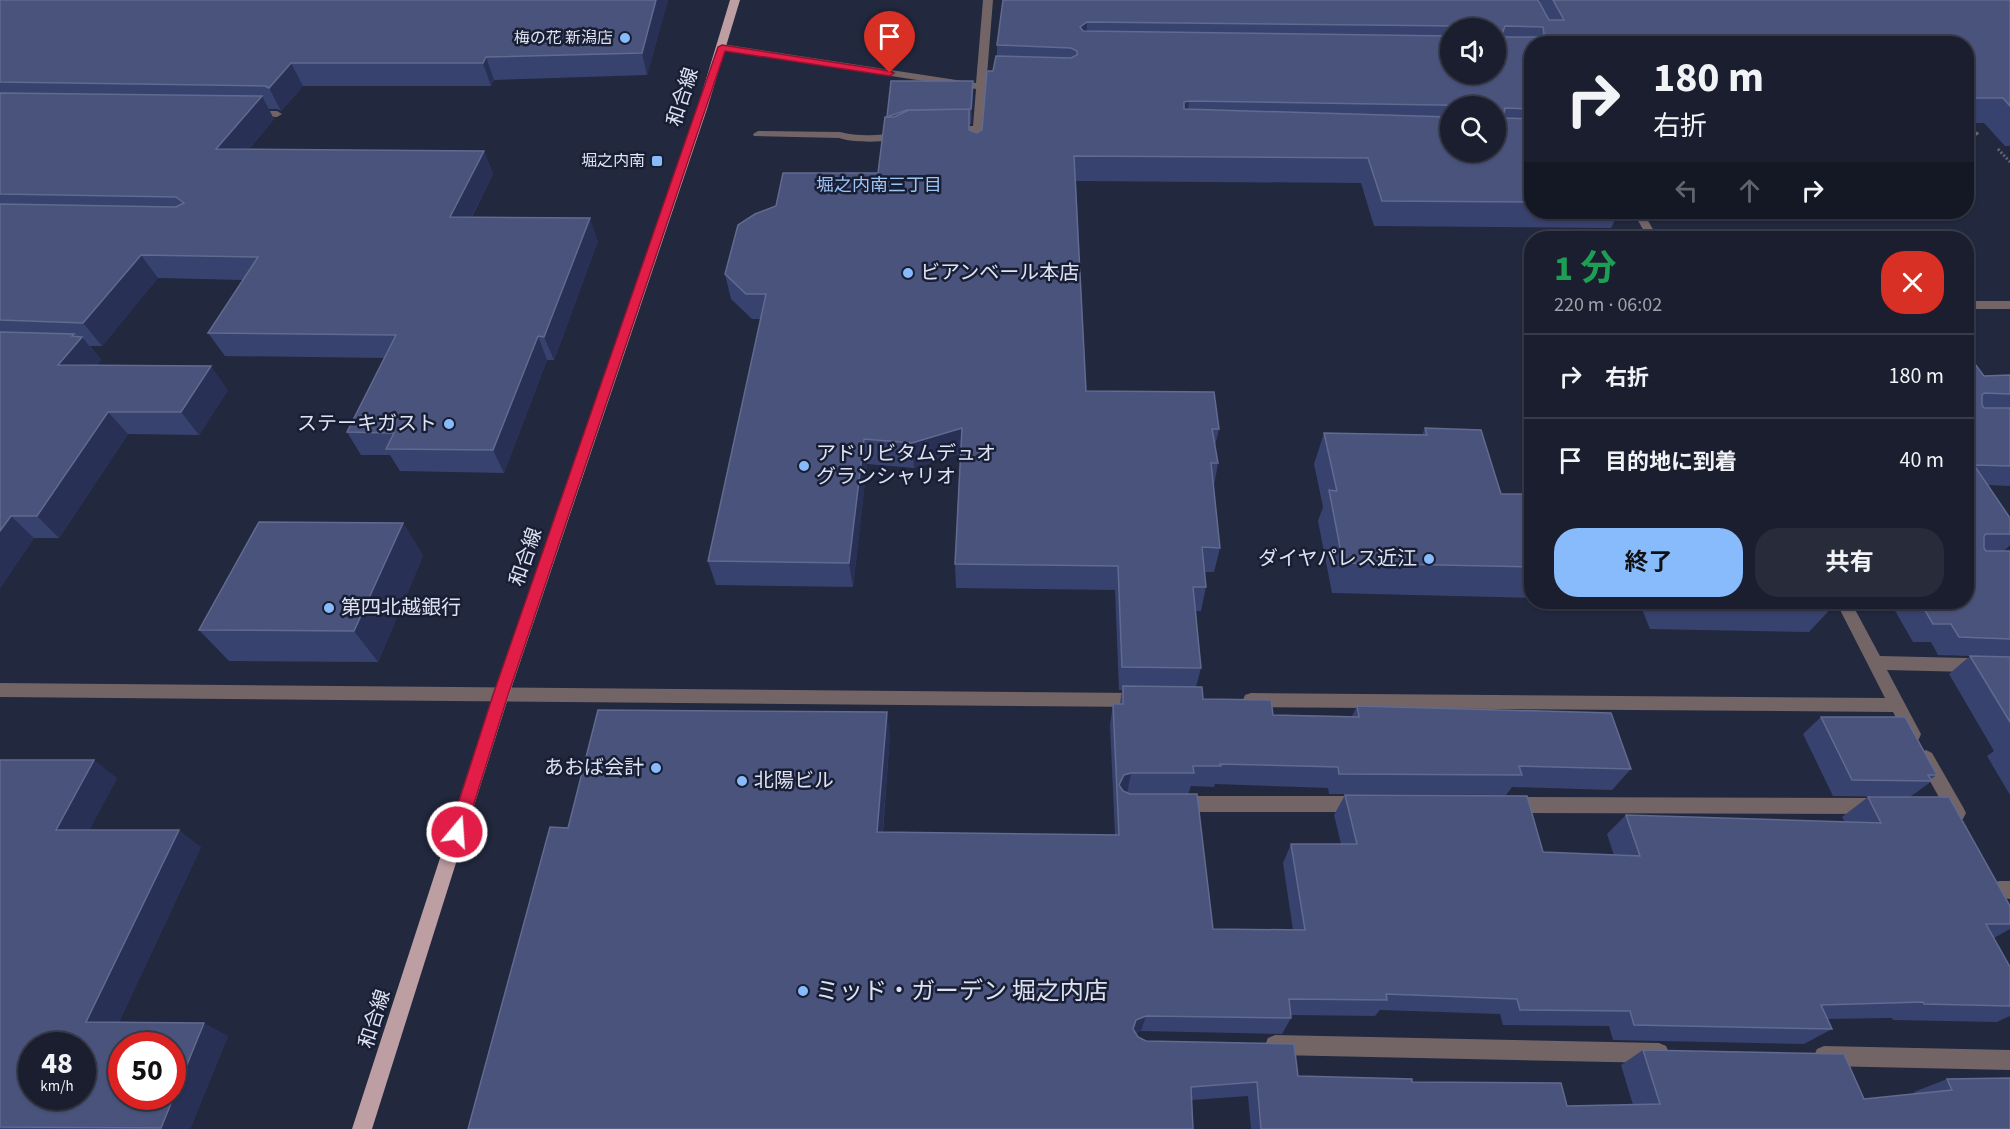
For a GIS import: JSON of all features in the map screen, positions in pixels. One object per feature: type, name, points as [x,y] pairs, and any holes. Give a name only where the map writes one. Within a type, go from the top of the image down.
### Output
[{"type":"main road","name":"和合線","points":[[362,1129],[501,695],[722,47],[735,0]]},
{"type":"street","points":[[976,153],[981,87],[987,75],[988,0]]},
{"type":"street","points":[[722,47],[981,87]]},
{"type":"street","points":[[243,114],[277,114]]},
{"type":"street","points":[[943,129],[978,129]]},
{"type":"street","points":[[758,134],[840,135],[849,138],[895,137],[908,130]]},
{"type":"street","points":[[1974,305],[2010,305]]},
{"type":"street","points":[[1847,609],[1965,827]]},
{"type":"street","points":[[1875,663],[2010,666]]},
{"type":"street","points":[[0,690],[1154,700]]},
{"type":"street","points":[[1238,700],[1897,705]]},
{"type":"street","points":[[1162,804],[1378,804]]},
{"type":"street","points":[[1486,805],[1893,806]]},
{"type":"street","points":[[1929,807],[1953,807]]},
{"type":"street","points":[[2001,886],[2010,909]]},
{"type":"street","points":[[1260,1045],[1677,1053]]},
{"type":"street","points":[[1808,1056],[2010,1059]]},
{"type":"building","points":[[0,0],[656,0],[642,53],[486,57],[483,63],[291,63],[269,88],[265,86],[0,82]]},
{"type":"building","points":[[1003,0],[1538,0],[1549,20],[1564,20],[1553,0],[2010,0],[2010,106],[2003,98],[1974,98],[1974,36],[1542,36],[1543,27],[1506,26],[1506,18],[1440,18],[1440,26],[1087,22],[1080,27],[1083,31],[1440,36],[1440,84],[1506,84],[1506,37],[1524,37],[1524,109],[1506,108],[1506,96],[1440,96],[1440,105],[1189,101],[1184,102],[1184,109],[1440,117],[1440,162],[1506,162],[1506,118],[1524,119],[1524,202],[1382,201],[1368,158],[1074,156],[1086,391],[1214,392],[1219,429],[1212,429],[1218,463],[1211,463],[1220,548],[1202,547],[1206,587],[1193,587],[1201,668],[1122,667],[1118,566],[955,564],[962,428],[912,443],[864,439],[849,563],[708,561],[766,294],[746,294],[725,274],[738,225],[755,214],[776,206],[783,173],[878,173],[885,117],[894,117],[909,110],[969,109],[969,130],[977,133],[982,130],[987,71],[993,71],[996,56],[1071,58],[1077,55],[1077,51],[1071,48],[997,45]]},
{"type":"building","points":[[891,81],[973,81],[971,109],[907,110],[887,117]]},
{"type":"building","points":[[0,93],[262,96],[216,149],[484,151],[450,217],[590,218],[544,337],[538,336],[493,450],[386,449],[394,433],[347,432],[396,335],[208,333],[258,257],[141,255],[83,323],[0,320],[0,204],[176,207],[184,203],[176,197],[0,194]]},
{"type":"building","points":[[0,332],[74,334],[72,336],[82,337],[58,365],[211,366],[181,412],[108,412],[37,516],[11,516],[0,531]]},
{"type":"building","points":[[1974,363],[1984,376],[2010,375],[2010,394],[1984,393],[1982,405],[1984,408],[2010,408],[2010,466],[1974,465]]},
{"type":"building","points":[[1425,428],[1481,430],[1501,494],[1524,494],[1524,567],[1343,563],[1329,490],[1337,491],[1324,433],[1427,435]]},
{"type":"building","points":[[1974,465],[2010,518],[2010,534],[1986,534],[1984,548],[1986,551],[2010,551],[2010,639],[1959,637],[1951,624],[1933,624],[1924,609],[1974,609]]},
{"type":"building","points":[[259,522],[403,523],[354,631],[199,630]]},
{"type":"building","points":[[1970,656],[2010,657],[2010,722]]},
{"type":"building","points":[[1123,686],[1202,687],[1203,699],[1271,700],[1273,715],[1359,717],[1357,706],[1611,713],[1631,769],[1519,766],[1522,775],[1339,774],[1338,767],[1220,764],[1221,766],[1193,766],[1194,773],[1124,775],[1119,785],[1123,791],[1130,794],[1197,794],[1213,929],[1305,930],[1291,844],[1357,844],[1345,795],[1527,796],[1543,852],[1640,856],[1626,815],[1881,823],[1868,797],[1949,797],[2010,906],[2010,924],[1986,924],[2010,967],[2010,1006],[1924,1004],[1923,1002],[1821,1005],[1832,1029],[1634,1025],[1630,1011],[1520,1010],[1517,999],[1386,994],[1387,1000],[1289,999],[1291,1018],[1146,1016],[1136,1020],[1133,1029],[1138,1037],[1146,1041],[1294,1044],[1298,1076],[1412,1079],[1412,1082],[1561,1083],[1567,1106],[1660,1104],[1643,1050],[1844,1054],[1864,1099],[1952,1090],[1947,1079],[2010,1078],[2010,1129],[1261,1129],[1257,1082],[1191,1087],[1193,1129],[468,1129],[550,827],[568,828],[598,710],[887,712],[877,832],[1119,835],[1113,704],[1123,704]]},
{"type":"building","points":[[1821,717],[1905,717],[1937,775],[1928,775],[1932,781],[1852,780]]},
{"type":"building","points":[[0,760],[94,760],[56,830],[179,830],[86,1022],[204,1023],[186,1067],[186,1032],[108,1032],[108,1110],[168,1110],[161,1128],[0,1127]]},
{"type":"place","name":"梅の花 新潟店","points":[[625,38]]},
{"type":"place","name":"堀之内南","points":[[657,161]]},
{"type":"place","name":"ビアンベール本店","points":[[908,273]]},
{"type":"place","name":"ステーキガスト","points":[[449,424]]},
{"type":"place","name":"アドリビタムデュオ グランシャリオ","points":[[804,466]]},
{"type":"place","name":"ダイヤパレス近江","points":[[1429,559]]},
{"type":"place","name":"第四北越銀行","points":[[329,608]]},
{"type":"place","name":"あおば会計","points":[[656,768]]},
{"type":"place","name":"北陽ビル","points":[[742,781]]},
{"type":"place","name":"ミッド・ガーデン 堀之内店","points":[[803,991]]},
{"type":"district","name":"堀之内南三丁目","points":[[879,185]]},
{"type":"route","points":[[457,832],[501,695],[722,47],[890,73]]}]
